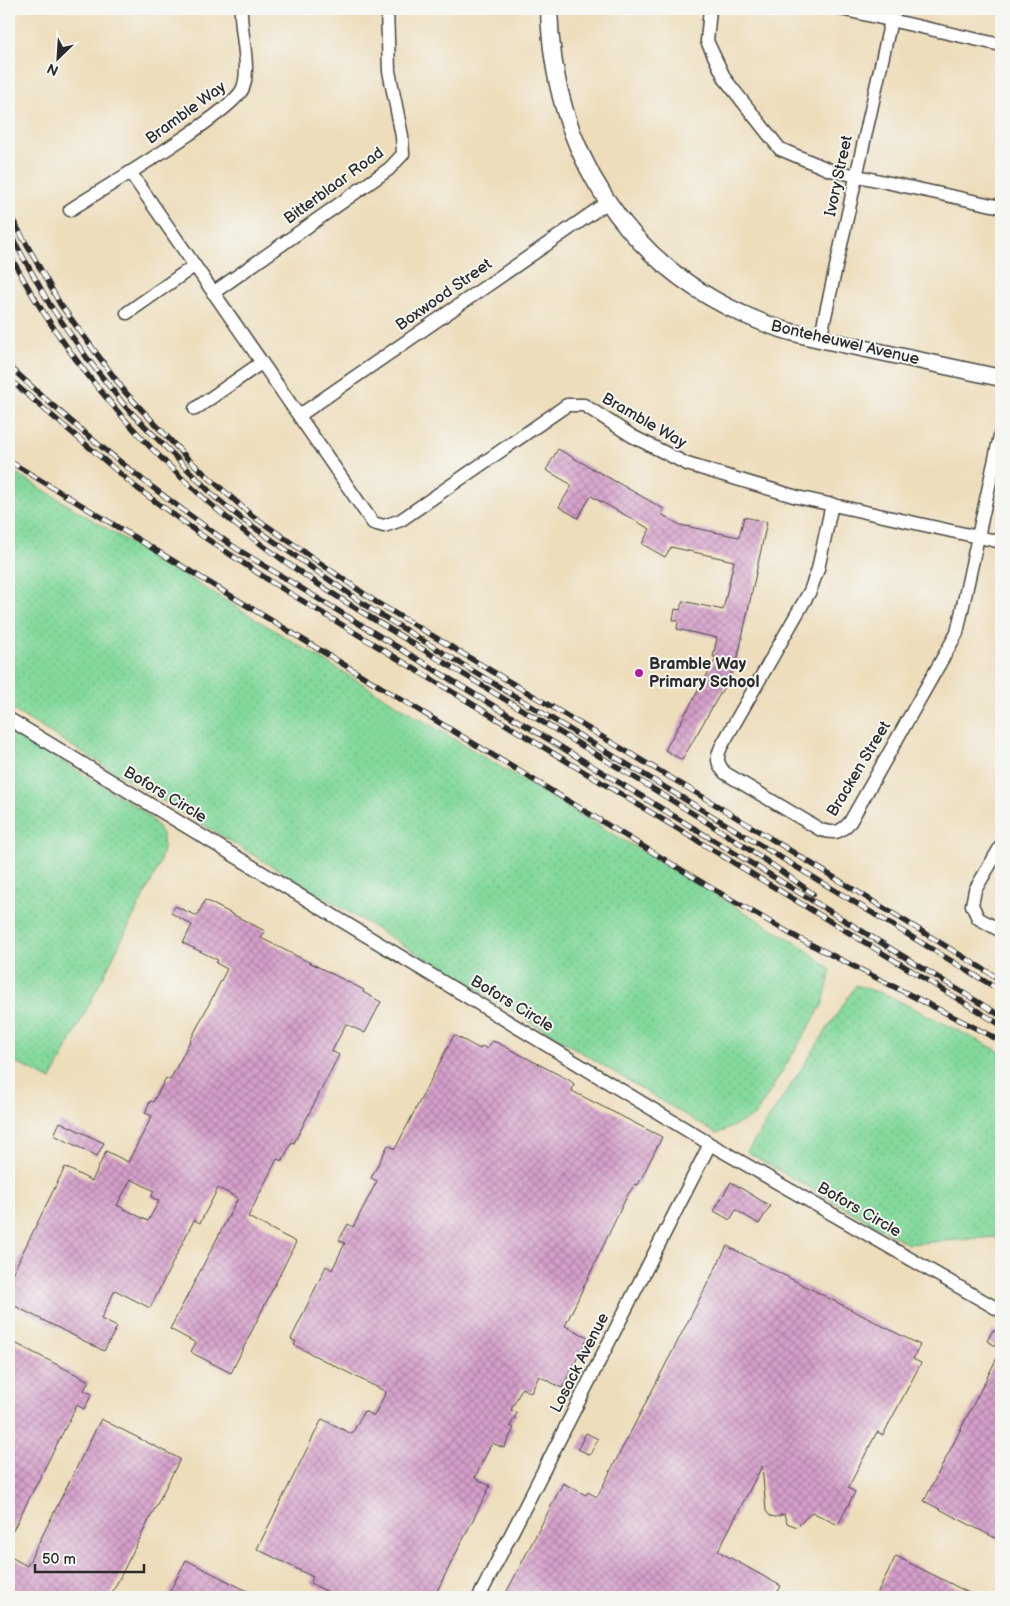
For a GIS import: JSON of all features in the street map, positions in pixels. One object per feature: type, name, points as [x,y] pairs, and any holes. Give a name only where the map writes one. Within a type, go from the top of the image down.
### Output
[{"type":"street","name":"Bramble Way","points":[[70,210],[130,172],[238,97],[245,76],[241,9]]},
{"type":"street","name":"Bitterblaar Road","points":[[212,292],[389,169],[403,154],[402,136],[389,71],[387,9]]},
{"type":"street","name":"Bonteheuwel Avenue","points":[[549,9],[550,46],[556,85],[567,123],[589,172],[608,202],[634,235],[659,259],[705,294],[760,322],[820,338],[1001,378]]},
{"type":"street","points":[[710,9],[707,41],[725,79],[780,149],[830,170],[1001,207]]},
{"type":"street","points":[[841,9],[1001,44]]},
{"type":"street","name":"Ivory Street","points":[[820,338],[890,20]]},
{"type":"street","name":"Bramble Way","points":[[130,172],[373,523],[384,526],[401,520],[567,405],[584,405],[632,436],[687,464],[797,497],[1001,542]]},
{"type":"street","name":"Boxwood Street","points":[[300,415],[608,202]]},
{"type":"street","points":[[128,313],[194,266]]},
{"type":"street","points":[[195,409],[261,363]]},
{"type":"street","name":"Bracken Street","points":[[832,504],[817,576],[721,747],[717,760],[725,773],[821,830],[834,834],[842,831],[850,822],[889,749],[951,646],[960,620],[1001,431]]},
{"type":"street","name":"Bofors Circle","points":[[9,719],[710,1144],[1001,1311]]},
{"type":"street","points":[[1001,846],[975,890],[972,905],[978,918],[1001,931]]},
{"type":"street","name":"Losack Avenue","points":[[479,1597],[710,1144]]},
{"type":"green space","points":[[9,469],[417,717],[803,947],[831,970],[823,1004],[755,1116],[717,1134],[9,708]]},
{"type":"green space","points":[[9,729],[139,808],[159,828],[163,842],[163,850],[157,870],[51,1080],[9,1059]]},
{"type":"green space","points":[[856,985],[887,995],[1001,1052],[1001,1239],[994,1237],[908,1244],[747,1152]]},
{"type":"building","points":[[558,449],[664,509],[661,514],[680,525],[739,537],[744,517],[767,522],[736,666],[682,760],[665,750],[717,657],[713,657],[717,638],[677,629],[678,621],[673,620],[675,609],[680,610],[683,601],[723,610],[734,561],[671,547],[665,557],[642,544],[650,529],[591,496],[578,518],[559,507],[572,485],[546,470]]},
{"type":"building","points":[[205,900],[265,931],[261,938],[364,990],[363,992],[381,1002],[365,1033],[346,1024],[332,1051],[339,1055],[294,1143],[292,1142],[282,1161],[277,1159],[248,1217],[296,1242],[231,1373],[194,1354],[191,1351],[196,1343],[170,1329],[238,1198],[218,1188],[200,1223],[194,1220],[150,1308],[115,1290],[101,1319],[117,1327],[104,1351],[9,1303],[9,1272],[12,1274],[65,1167],[92,1181],[106,1151],[128,1162],[152,1116],[145,1113],[150,1101],[153,1102],[166,1078],[170,1080],[227,969],[216,963],[218,960],[183,943],[192,925],[171,913],[175,906],[197,916]],"holes":[[[131,1179],[154,1191],[151,1197],[159,1201],[148,1221],[117,1205]]]},
{"type":"building","points":[[454,1035],[480,1049],[482,1046],[487,1049],[492,1041],[498,1043],[569,1080],[574,1084],[572,1091],[662,1137],[638,1185],[635,1184],[627,1196],[565,1326],[588,1337],[562,1388],[539,1376],[531,1393],[522,1388],[511,1410],[517,1413],[510,1426],[514,1428],[504,1448],[492,1443],[475,1478],[490,1486],[434,1597],[338,1597],[310,1583],[313,1577],[257,1549],[322,1419],[352,1434],[364,1411],[374,1416],[386,1392],[294,1345],[296,1342],[291,1339],[326,1266],[332,1270],[345,1243],[339,1240],[348,1224],[353,1227],[377,1181],[371,1178],[388,1145],[395,1149]]},
{"type":"building","points":[[60,1122],[104,1143],[97,1156],[54,1135]]},
{"type":"building","points":[[731,1182],[770,1206],[759,1224],[736,1210],[730,1220],[714,1211]]},
{"type":"building","points":[[727,1246],[920,1345],[913,1359],[921,1363],[883,1435],[877,1432],[848,1488],[855,1492],[838,1525],[812,1512],[797,1527],[787,1523],[784,1514],[776,1517],[770,1516],[766,1511],[762,1466],[718,1551],[781,1586],[775,1597],[504,1597],[563,1483],[586,1495],[588,1492],[597,1497]]},
{"type":"building","points":[[993,1330],[1001,1334],[1001,1349],[987,1341]]},
{"type":"building","points":[[9,1340],[89,1381],[84,1390],[92,1394],[84,1409],[77,1405],[9,1538]]},
{"type":"building","points":[[1001,1350],[1001,1541],[924,1501]]},
{"type":"building","points":[[101,1419],[180,1459],[110,1597],[9,1597],[9,1556],[27,1566]]},
{"type":"building","points":[[586,1433],[598,1439],[590,1455],[578,1449]]},
{"type":"building","points":[[896,1556],[977,1597],[875,1597]]},
{"type":"building","points":[[186,1560],[259,1597],[167,1597]]},
{"type":"railway","points":[[9,213],[60,304],[125,392],[187,458],[250,514],[376,602],[703,797],[1001,980]]},
{"type":"railway","points":[[9,232],[50,305],[87,358],[125,406],[215,497],[242,519],[371,609],[1001,991]]},
{"type":"railway","points":[[9,253],[28,288],[50,322],[72,355],[97,386],[150,446],[207,501],[233,523],[286,563],[342,600],[629,774],[768,862],[813,894]]},
{"type":"railway","points":[[9,366],[120,462],[237,549],[1001,1016]]},
{"type":"railway","points":[[9,379],[137,488],[201,535],[273,583],[1001,1025]]},
{"type":"railway","points":[[9,461],[718,892],[798,938],[1001,1041]]},
{"type":"place","name":"Bramble Way Primary School","points":[[639,673]]}]
